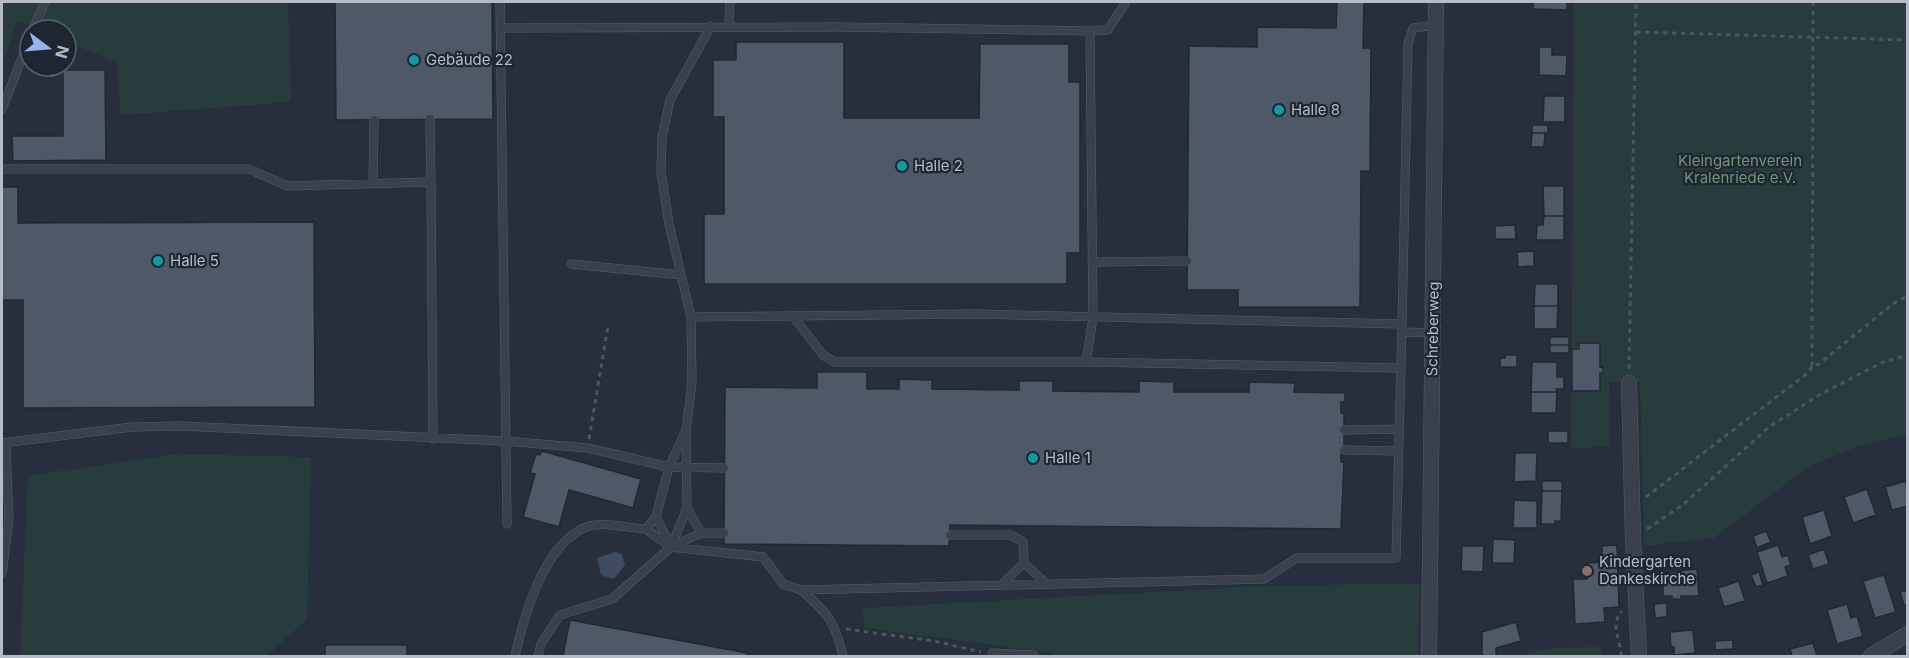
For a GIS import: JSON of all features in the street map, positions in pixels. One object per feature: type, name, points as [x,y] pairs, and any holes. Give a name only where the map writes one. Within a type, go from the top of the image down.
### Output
[{"type":"street","name":"Schreberweg","points":[[1430,657],[1436,2]]},
{"type":"street","points":[[1629,382],[1639,657]]},
{"type":"street","points":[[1870,657],[1908,634]]},
{"type":"lane","points":[[38,18],[45,2]]},
{"type":"lane","points":[[500,2],[507,524]]},
{"type":"lane","points":[[729,26],[730,2]]},
{"type":"lane","points":[[500,28],[729,26],[1090,31],[1108,30],[1126,2]]},
{"type":"lane","points":[[515,657],[530,602],[551,556],[586,527],[600,525],[646,529],[671,547],[764,558],[783,584],[801,590],[1264,579],[1297,558],[1396,558],[1408,44],[1413,28],[1436,25]]},
{"type":"lane","points":[[671,547],[687,508],[686,431],[692,383],[691,317],[669,224],[661,172],[662,137],[670,100],[711,26]]},
{"type":"lane","points":[[1086,362],[1093,317],[1090,31]]},
{"type":"lane","points":[[2,109],[18,68]]},
{"type":"lane","points":[[430,119],[433,439]]},
{"type":"lane","points":[[373,184],[374,120]]},
{"type":"lane","points":[[2,169],[249,169],[287,186],[431,182]]},
{"type":"lane","points":[[1092,262],[1187,261]]},
{"type":"lane","points":[[571,264],[681,275]]},
{"type":"lane","points":[[691,317],[976,314],[1402,328],[1433,333]]},
{"type":"lane","points":[[792,315],[824,355],[835,363],[1086,362],[1400,368]]},
{"type":"lane","points":[[2,573],[9,520],[4,443],[132,427],[181,426],[505,441],[588,448],[669,468],[724,468]]},
{"type":"lane","points":[[1344,430],[1399,429]]},
{"type":"lane","points":[[646,529],[656,517],[669,468],[686,431]]},
{"type":"lane","points":[[1344,450],[1398,451]]},
{"type":"lane","points":[[687,508],[701,532]]},
{"type":"lane","points":[[656,517],[671,547]]},
{"type":"lane","points":[[538,657],[541,644],[560,615],[612,598],[671,547],[701,532],[724,533]]},
{"type":"lane","points":[[950,535],[1011,536],[1023,542],[1024,563],[1047,584]]},
{"type":"lane","points":[[657,558],[660,539]]},
{"type":"lane","points":[[1001,585],[1024,563]]},
{"type":"lane","points":[[801,590],[821,606],[836,628],[843,657]]},
{"type":"lane","points":[[992,653],[1034,655]]},
{"type":"path","points":[[1629,382],[1636,2]]},
{"type":"path","points":[[1643,499],[1809,372],[1812,366],[1813,2]]},
{"type":"path","points":[[1636,32],[1908,40]]},
{"type":"path","points":[[1812,366],[1819,364],[1894,303],[1908,296]]},
{"type":"path","points":[[589,440],[608,326]]},
{"type":"path","points":[[1633,538],[1684,504],[1769,428],[1819,395],[1881,363],[1908,355]]},
{"type":"path","points":[[1621,657],[1621,641],[1614,625],[1615,619],[1622,612],[1623,604]]},
{"type":"path","points":[[836,628],[934,641],[992,653]]},
{"type":"green space","points":[[2,2],[288,2],[291,102],[121,115],[117,63],[78,46],[78,18],[18,18],[2,66]]},
{"type":"green space","name":"Kleingartenverein Kralenriede e.V.","points":[[1574,2],[1907,2],[1907,434],[1859,446],[1810,466],[1714,538],[1644,546],[1640,382],[1609,383],[1610,447],[1571,448]]},
{"type":"green space","points":[[175,454],[311,457],[307,619],[267,656],[20,656],[28,476]]},
{"type":"green space","points":[[1419,584],[1418,656],[1053,656],[1053,653],[864,628],[863,608],[1283,585]]},
{"type":"green space","points":[[1601,647],[1601,656],[1519,656],[1551,648]]},
{"type":"water","points":[[615,552],[622,554],[625,565],[614,579],[601,575],[597,558]]},
{"type":"building","name":"Gebäude 22","points":[[335,2],[492,2],[493,119],[336,120]]},
{"type":"building","name":"Halle 8","points":[[1337,2],[1364,2],[1363,48],[1371,48],[1370,171],[1361,171],[1360,307],[1238,307],[1238,290],[1187,290],[1189,46],[1257,47],[1257,27],[1336,28]]},
{"type":"building","points":[[1533,2],[1567,2],[1567,10],[1533,9]]},
{"type":"building","name":"Halle 2","points":[[736,42],[844,42],[844,118],[979,118],[980,44],[1069,44],[1069,82],[1080,82],[1080,253],[1067,253],[1067,284],[704,284],[704,214],[724,214],[724,117],[713,117],[713,60],[736,60]]},
{"type":"building","points":[[1539,47],[1552,47],[1552,55],[1567,55],[1566,76],[1539,75]]},
{"type":"building","points":[[78,70],[105,70],[106,160],[13,161],[12,136],[63,136],[63,78],[78,78]]},
{"type":"building","points":[[1544,96],[1565,96],[1565,122],[1543,122]]},
{"type":"building","points":[[1532,125],[1548,125],[1548,133],[1532,133]]},
{"type":"building","points":[[1532,133],[1545,133],[1544,147],[1531,147]]},
{"type":"building","points":[[1543,186],[1564,186],[1564,216],[1544,216]]},
{"type":"building","name":"Halle 5","points":[[2,187],[18,187],[18,223],[314,222],[315,407],[23,408],[23,300],[2,300]]},
{"type":"building","points":[[1544,216],[1564,216],[1564,240],[1536,240],[1537,225],[1543,225]]},
{"type":"building","points":[[1515,225],[1516,239],[1495,239],[1495,226]]},
{"type":"building","points":[[1534,251],[1534,266],[1518,267],[1517,252]]},
{"type":"building","points":[[1535,284],[1558,284],[1558,306],[1534,306]]},
{"type":"building","points":[[1534,306],[1558,306],[1557,329],[1534,329]]},
{"type":"building","points":[[1550,337],[1569,337],[1569,345],[1550,345]]},
{"type":"building","points":[[1579,343],[1600,343],[1600,367],[1603,366],[1603,373],[1600,373],[1600,391],[1572,391],[1572,349],[1579,349]]},
{"type":"building","points":[[1550,345],[1569,345],[1569,353],[1550,353]]},
{"type":"building","points":[[1505,355],[1517,355],[1517,367],[1500,367],[1500,358],[1505,358]]},
{"type":"building","points":[[1532,362],[1557,362],[1557,377],[1564,377],[1564,389],[1556,389],[1557,392],[1531,392]]},
{"type":"building","name":"Halle 1","points":[[817,372],[867,372],[867,389],[899,389],[899,379],[932,380],[932,389],[1019,390],[1019,381],[1053,381],[1053,391],[1139,392],[1139,381],[1174,382],[1174,392],[1249,392],[1249,382],[1295,383],[1294,392],[1345,393],[1345,402],[1341,402],[1341,413],[1344,414],[1344,454],[1341,454],[1341,462],[1344,462],[1341,529],[950,525],[949,546],[724,544],[725,387],[817,388]]},
{"type":"building","points":[[1531,392],[1557,392],[1556,413],[1531,413]]},
{"type":"building","points":[[1548,431],[1568,431],[1568,443],[1548,443]]},
{"type":"building","points":[[542,451],[641,479],[633,508],[569,490],[559,527],[523,517],[535,474],[530,473],[536,454],[540,455]]},
{"type":"building","points":[[1515,453],[1537,453],[1536,481],[1514,482]]},
{"type":"building","points":[[1542,481],[1562,481],[1562,491],[1542,491]]},
{"type":"building","points":[[1906,481],[1908,506],[1892,510],[1885,487]]},
{"type":"building","points":[[1867,489],[1876,515],[1853,523],[1844,497]]},
{"type":"building","points":[[1542,491],[1562,491],[1561,521],[1555,521],[1555,524],[1541,524]]},
{"type":"building","points":[[1514,500],[1537,501],[1537,528],[1513,528]]},
{"type":"building","points":[[1824,510],[1832,536],[1810,544],[1802,517]]},
{"type":"building","points":[[1766,531],[1771,542],[1757,548],[1753,536]]},
{"type":"building","points":[[1493,539],[1515,540],[1514,563],[1492,563]]},
{"type":"building","points":[[1617,545],[1619,607],[1604,608],[1605,622],[1575,624],[1573,579],[1587,579],[1587,563],[1602,562],[1602,546]]},
{"type":"building","points":[[1778,545],[1782,557],[1788,555],[1791,565],[1785,567],[1788,576],[1767,583],[1757,552]]},
{"type":"building","points":[[1462,546],[1484,546],[1483,572],[1461,571]]},
{"type":"building","points":[[1824,549],[1829,564],[1813,569],[1808,555]]},
{"type":"building","points":[[1697,569],[1699,596],[1681,596],[1681,599],[1672,599],[1672,596],[1663,596],[1663,573]]},
{"type":"building","points":[[1759,572],[1763,585],[1756,587],[1751,575]]},
{"type":"building","points":[[1884,575],[1896,612],[1875,618],[1863,581]]},
{"type":"building","points":[[1739,581],[1745,601],[1724,607],[1718,588]]},
{"type":"building","points":[[1908,590],[1908,604],[1904,605],[1900,592]]},
{"type":"building","points":[[1667,603],[1667,617],[1655,618],[1654,604]]},
{"type":"building","points":[[1847,604],[1851,618],[1857,616],[1863,636],[1837,644],[1827,610]]},
{"type":"building","points":[[570,620],[747,653],[747,656],[563,656]]},
{"type":"building","points":[[1516,622],[1521,641],[1496,648],[1496,656],[1482,656],[1482,632]]},
{"type":"building","points":[[1693,630],[1695,653],[1674,655],[1670,632]]},
{"type":"building","points":[[1733,640],[1733,649],[1715,650],[1715,641]]},
{"type":"building","points":[[1813,643],[1817,656],[1792,656],[1790,649]]},
{"type":"building","points":[[325,645],[407,645],[407,656],[325,656]]},
{"type":"place","name":"Gebäude 22","points":[[414,60]]},
{"type":"place","name":"Halle 8","points":[[1279,110]]},
{"type":"place","name":"Halle 2","points":[[902,166]]},
{"type":"place","name":"Halle 5","points":[[158,261]]},
{"type":"place","name":"Halle 1","points":[[1033,458]]},
{"type":"place","name":"Kindergarten Dankeskirche","points":[[1587,571]]}]
